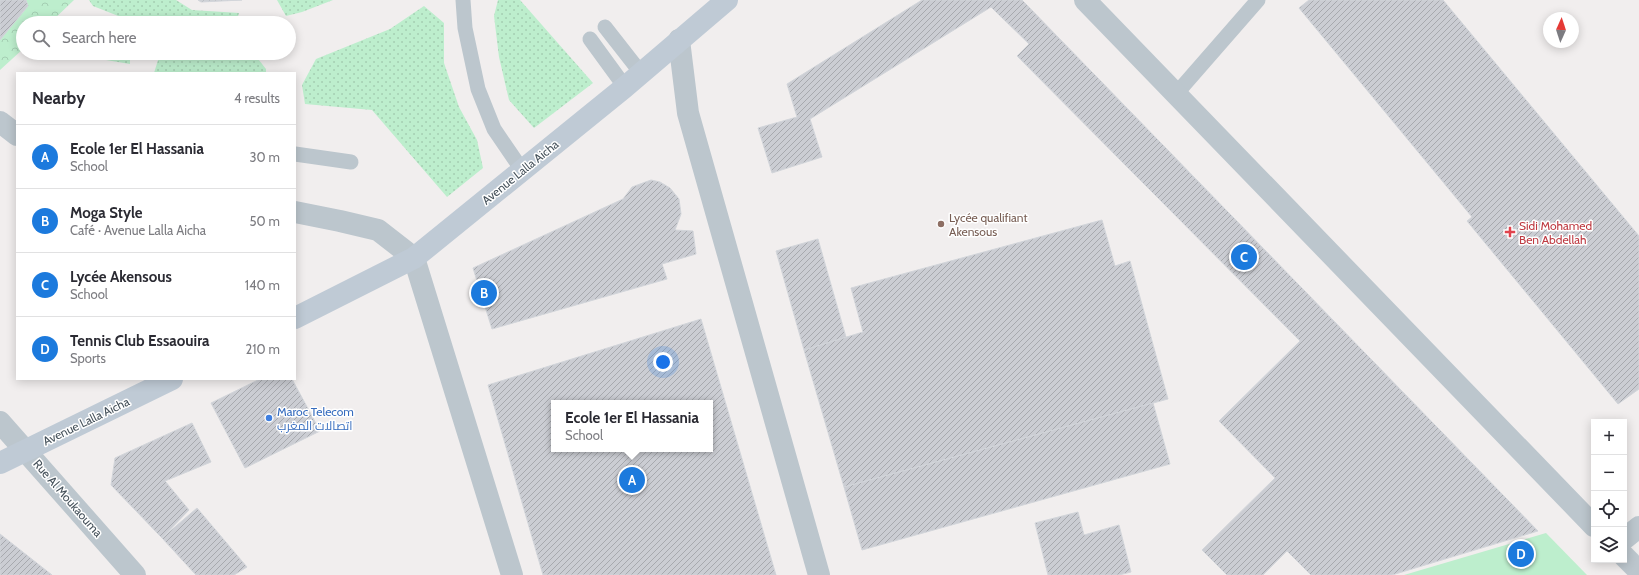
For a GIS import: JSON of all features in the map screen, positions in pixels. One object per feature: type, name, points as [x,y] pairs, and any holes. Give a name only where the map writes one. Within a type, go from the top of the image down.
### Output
[{"type":"street","name":"Avenue Lalla Aicha","points":[[296,317],[414,258],[625,87],[727,0]]},
{"type":"street","points":[[1084,0],[1591,523]]},
{"type":"street","points":[[680,40],[688,113],[819,575]]},
{"type":"street","points":[[0,122],[16,134]]},
{"type":"street","points":[[296,212],[340,220],[378,230],[414,258],[512,575]]},
{"type":"street","name":"Avenue Lalla Aicha","points":[[0,463],[170,380]]},
{"type":"street","name":"Rue Al Moukaouma","points":[[0,422],[27,450],[135,575]]},
{"type":"street","points":[[1627,537],[1639,527]]},
{"type":"street","points":[[1627,559],[1639,571]]},
{"type":"lane","points":[[463,0],[464,28],[478,89],[494,129],[522,170]]},
{"type":"lane","points":[[1176,94],[1258,0]]},
{"type":"lane","points":[[605,27],[641,73]]},
{"type":"lane","points":[[590,39],[625,87]]},
{"type":"lane","points":[[296,154],[351,162]]},
{"type":"green space","points":[[0,0],[74,0],[57,16],[16,16],[16,55],[0,70]]},
{"type":"green space","points":[[89,0],[176,0],[192,10],[239,13],[238,16],[118,16],[93,6]]},
{"type":"green space","points":[[277,0],[333,0],[302,12],[286,16]]},
{"type":"green space","points":[[498,0],[520,0],[593,83],[534,128],[509,100],[499,57],[494,16]]},
{"type":"green space","points":[[424,6],[444,23],[444,63],[459,107],[477,140],[483,168],[447,197],[372,110],[305,104],[302,85],[316,59],[390,29]]},
{"type":"green space","points":[[106,60],[130,60],[130,64]]},
{"type":"green space","points":[[158,60],[259,60],[266,69],[266,72],[154,72]]},
{"type":"green space","points":[[1546,533],[1587,575],[1404,575]]},
{"type":"building","points":[[0,0],[26,0],[28,6],[20,16],[16,16],[16,21],[0,40]]},
{"type":"building","points":[[198,0],[242,0],[201,2]]},
{"type":"building","points":[[922,0],[1022,0],[1538,531],[1392,575],[1311,575],[1287,551],[1263,575],[1227,575],[1202,550],[1275,478],[1219,421],[1300,341],[1017,56],[1029,44],[991,7],[810,119],[822,157],[772,173],[758,128],[797,117],[787,84]]},
{"type":"building","points":[[1309,0],[1443,0],[1639,236],[1639,389],[1618,404],[1467,221],[1472,217],[1299,8]]},
{"type":"building","points":[[651,180],[660,182],[670,188],[679,199],[681,214],[675,230],[693,231],[696,254],[662,264],[667,279],[492,329],[473,268],[623,199],[632,187]]},
{"type":"building","points":[[1102,220],[1115,266],[1130,261],[1168,399],[844,487],[804,350],[863,332],[851,288]]},
{"type":"building","points":[[818,239],[846,337],[804,350],[776,251]]},
{"type":"building","points":[[701,319],[776,575],[543,575],[488,385]]},
{"type":"building","points":[[258,380],[293,380],[320,431],[245,468],[211,403]]},
{"type":"building","points":[[1153,403],[1170,464],[862,550],[844,487]]},
{"type":"building","points":[[192,423],[211,462],[165,481],[189,510],[162,538],[111,485],[115,458]]},
{"type":"building","points":[[197,508],[247,567],[234,575],[196,575],[162,538]]},
{"type":"building","points":[[1078,512],[1084,535],[1119,525],[1131,572],[1119,575],[1048,575],[1035,523]]},
{"type":"building","points":[[0,534],[52,575],[0,575]]},
{"type":"place","name":"Lycée qualifiant Akensous","points":[[941,224]]},
{"type":"place","name":"Sidi Mohamed Ben Abdellah","points":[[1510,232]]},
{"type":"place","name":"Lycée Akensous","points":[[1244,257]]},
{"type":"place","name":"Moga Style","points":[[484,293]]},
{"type":"place","name":"Maroc Telecom اتصالات المغرب","points":[[269,418]]},
{"type":"place","name":"Ecole 1er El Hassania","points":[[632,480]]},
{"type":"place","name":"Tennis Club Essaouira","points":[[1521,554]]}]
